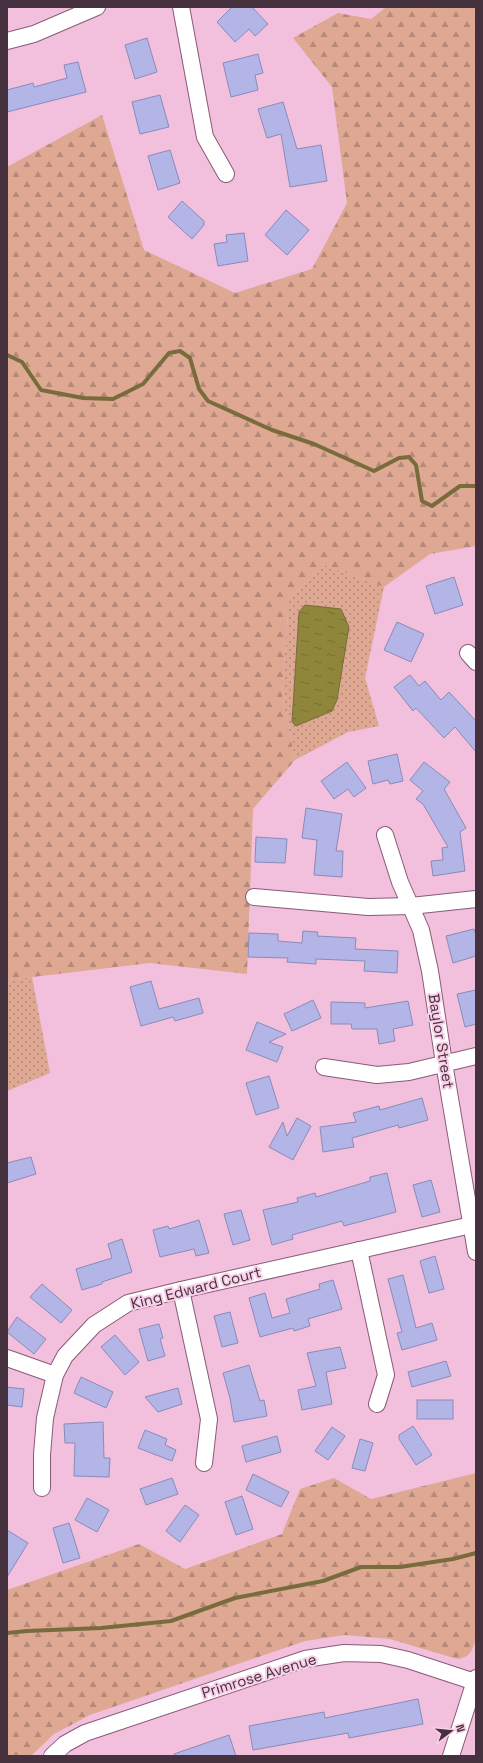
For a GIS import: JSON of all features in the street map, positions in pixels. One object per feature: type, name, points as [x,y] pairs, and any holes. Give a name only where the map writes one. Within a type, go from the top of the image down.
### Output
[{"type":"street","points":[[7,41],[34,34],[97,7]]},
{"type":"street","points":[[181,7],[205,137],[226,174]]},
{"type":"street","name":"Baylor Street","points":[[385,835],[400,882],[421,930],[430,971],[444,1063],[474,1224],[476,1252]]},
{"type":"street","points":[[254,898],[368,907],[411,906],[476,899]]},
{"type":"street","points":[[324,1067],[377,1075],[409,1072],[476,1056]]},
{"type":"street","name":"King Edward Court","points":[[42,1488],[42,1455],[45,1418],[55,1375],[65,1356],[94,1325],[128,1303],[474,1224]]},
{"type":"street","points":[[359,1250],[386,1375],[377,1404]]},
{"type":"street","points":[[180,1290],[209,1419],[204,1463]]},
{"type":"street","points":[[7,1358],[55,1375]]},
{"type":"street","name":"Primrose Avenue","points":[[52,1756],[65,1744],[85,1733],[305,1659],[344,1653],[381,1654],[408,1660],[475,1680]]},
{"type":"street","points":[[451,1756],[475,1680]]},
{"type":"green space","points":[[386,7],[476,7],[476,546],[430,554],[384,587],[325,565],[289,599],[282,696],[295,760],[253,809],[247,974],[150,963],[7,980],[7,167],[102,115],[144,250],[235,293],[312,269],[347,203],[332,87],[293,38],[338,13],[371,19]]},
{"type":"green space","points":[[325,565],[384,587],[365,678],[379,726],[348,732],[295,760],[282,696],[289,599]],"holes":[[[299,612],[344,664],[340,677],[296,726],[292,722]]]},
{"type":"green space","points":[[32,977],[50,1073],[7,1091],[7,980]]},
{"type":"green space","points":[[476,1473],[476,1639],[472,1650],[465,1657],[457,1659],[390,1639],[345,1635],[305,1641],[90,1715],[54,1734],[31,1756],[7,1756],[7,1590],[139,1544],[185,1569],[282,1534],[300,1489],[334,1478],[371,1499]]},
{"type":"water","points":[[305,605],[341,609],[349,627],[337,700],[332,711],[296,726],[292,722],[299,612]]},
{"type":"building","points":[[232,7],[252,7],[268,24],[255,36],[249,29],[235,42],[217,22]]},
{"type":"building","points":[[147,38],[157,72],[135,79],[125,45]]},
{"type":"building","points":[[258,54],[263,73],[255,75],[258,90],[231,97],[223,63]]},
{"type":"building","points":[[78,62],[86,92],[7,112],[7,90],[33,83],[34,87],[67,78],[64,65]]},
{"type":"building","points":[[160,95],[169,127],[140,134],[132,102]]},
{"type":"building","points":[[283,102],[297,149],[321,145],[327,181],[290,187],[281,134],[267,138],[258,109]]},
{"type":"building","points":[[170,150],[180,183],[158,190],[148,156]]},
{"type":"building","points":[[182,201],[204,221],[204,225],[192,239],[168,217]]},
{"type":"building","points":[[286,210],[309,230],[287,255],[265,235]]},
{"type":"building","points":[[244,233],[248,261],[218,266],[214,244],[227,242],[226,235]]},
{"type":"building","points":[[454,577],[463,605],[435,614],[426,586]]},
{"type":"building","points":[[397,622],[424,634],[411,662],[384,650]]},
{"type":"building","points":[[410,675],[419,686],[425,681],[441,700],[449,692],[476,721],[476,752],[455,727],[444,738],[416,708],[413,711],[394,687]]},
{"type":"building","points":[[397,754],[403,781],[390,784],[388,780],[373,784],[368,761]]},
{"type":"building","points":[[347,762],[366,788],[354,797],[348,789],[334,799],[321,781]]},
{"type":"building","points":[[424,762],[450,782],[444,789],[466,828],[460,832],[465,871],[433,876],[431,861],[443,860],[442,848],[448,847],[423,804],[416,799],[423,791],[410,780]]},
{"type":"building","points":[[306,808],[342,814],[336,851],[343,851],[342,877],[314,875],[317,840],[302,838]]},
{"type":"building","points":[[256,837],[287,839],[285,863],[255,862]]},
{"type":"building","points":[[474,929],[476,935],[476,956],[453,963],[446,936]]},
{"type":"building","points":[[303,931],[318,932],[317,936],[356,938],[355,949],[398,951],[397,973],[364,971],[365,961],[316,959],[316,964],[287,962],[288,958],[248,957],[249,933],[278,934],[278,941],[302,943]]},
{"type":"building","points":[[151,981],[159,1009],[199,998],[203,1013],[175,1021],[173,1017],[141,1026],[130,987]]},
{"type":"building","points":[[476,990],[476,1024],[465,1027],[457,994]]},
{"type":"building","points":[[313,1000],[321,1018],[292,1031],[284,1014]]},
{"type":"building","points":[[408,1001],[413,1025],[393,1029],[395,1041],[379,1044],[377,1029],[352,1029],[351,1024],[331,1024],[331,1002],[365,1003],[365,1008]]},
{"type":"building","points":[[257,1022],[286,1034],[269,1042],[283,1047],[277,1062],[246,1050]]},
{"type":"building","points":[[269,1076],[279,1108],[256,1115],[246,1083]]},
{"type":"building","points":[[422,1098],[428,1120],[399,1128],[398,1125],[352,1138],[354,1147],[323,1152],[320,1127],[356,1122],[353,1113],[379,1106],[380,1110]]},
{"type":"building","points":[[297,1118],[311,1126],[293,1160],[269,1147],[283,1122],[287,1136]]},
{"type":"building","points":[[31,1157],[36,1174],[7,1183],[7,1163]]},
{"type":"building","points":[[387,1173],[396,1212],[344,1226],[342,1221],[292,1235],[293,1239],[272,1245],[263,1210],[298,1202],[297,1198],[315,1193],[316,1197],[370,1181],[370,1177]]},
{"type":"building","points":[[431,1180],[440,1212],[422,1217],[413,1185]]},
{"type":"building","points":[[241,1210],[250,1240],[233,1245],[224,1214]]},
{"type":"building","points":[[199,1220],[209,1253],[196,1256],[194,1249],[160,1257],[153,1230],[168,1226],[169,1229]]},
{"type":"building","points":[[122,1239],[132,1272],[82,1290],[76,1269],[112,1258],[108,1244]]},
{"type":"building","points":[[435,1256],[444,1289],[429,1293],[420,1261]]},
{"type":"building","points":[[403,1275],[416,1328],[432,1323],[437,1340],[402,1350],[397,1333],[402,1332],[388,1279]]},
{"type":"building","points":[[333,1280],[342,1309],[308,1319],[310,1326],[294,1331],[293,1328],[260,1337],[249,1298],[265,1293],[272,1318],[290,1313],[286,1299],[320,1289],[319,1284]]},
{"type":"building","points":[[42,1284],[72,1310],[61,1323],[30,1297]]},
{"type":"building","points":[[230,1312],[238,1343],[222,1347],[214,1316]]},
{"type":"building","points":[[17,1317],[46,1339],[34,1354],[7,1332]]},
{"type":"building","points":[[159,1324],[163,1338],[160,1339],[165,1356],[148,1361],[139,1329]]},
{"type":"building","points":[[115,1335],[139,1362],[125,1375],[101,1347]]},
{"type":"building","points":[[340,1347],[346,1368],[326,1372],[332,1404],[302,1410],[298,1390],[316,1386],[307,1353]]},
{"type":"building","points":[[446,1361],[451,1376],[412,1387],[408,1372]]},
{"type":"building","points":[[249,1365],[260,1401],[264,1400],[267,1416],[234,1422],[230,1398],[223,1373]]},
{"type":"building","points":[[81,1377],[113,1392],[106,1408],[74,1393]]},
{"type":"building","points":[[7,1387],[24,1389],[22,1407],[7,1405]]},
{"type":"building","points":[[178,1388],[182,1404],[158,1412],[145,1397]]},
{"type":"building","points":[[417,1400],[453,1400],[453,1419],[417,1419]]},
{"type":"building","points":[[103,1422],[104,1458],[110,1458],[109,1477],[74,1476],[75,1443],[65,1443],[64,1424]]},
{"type":"building","points":[[413,1426],[432,1455],[416,1465],[399,1439],[399,1435]]},
{"type":"building","points":[[332,1427],[345,1436],[328,1460],[315,1451]]},
{"type":"building","points":[[145,1430],[167,1439],[165,1445],[176,1450],[172,1461],[138,1448]]},
{"type":"building","points":[[277,1436],[281,1452],[246,1462],[242,1446]]},
{"type":"building","points":[[360,1439],[373,1443],[365,1471],[352,1468]]},
{"type":"building","points":[[253,1474],[289,1492],[281,1507],[246,1490]]},
{"type":"building","points":[[172,1478],[178,1494],[146,1505],[140,1489]]},
{"type":"building","points":[[242,1496],[253,1529],[236,1535],[225,1502]]},
{"type":"building","points":[[87,1498],[109,1510],[97,1532],[75,1520]]},
{"type":"building","points":[[185,1505],[199,1515],[180,1542],[166,1531]]},
{"type":"building","points":[[69,1523],[80,1558],[63,1563],[53,1528]]},
{"type":"building","points":[[7,1530],[28,1543],[7,1577]]},
{"type":"building","points":[[418,1699],[423,1724],[349,1738],[348,1733],[253,1750],[249,1726],[324,1712],[325,1718]]},
{"type":"building","points":[[229,1735],[236,1756],[174,1756],[174,1754]]},
{"type":"waterway","points":[[7,355],[22,362],[41,390],[83,398],[113,399],[143,384],[169,353],[180,351],[190,358],[199,389],[208,401],[272,430],[314,444],[374,471],[399,458],[409,457],[416,465],[422,501],[432,506],[460,486],[476,486]]},
{"type":"waterway","points":[[7,1633],[101,1628],[171,1621],[235,1598],[323,1581],[361,1567],[400,1567],[453,1559],[476,1553]]}]
